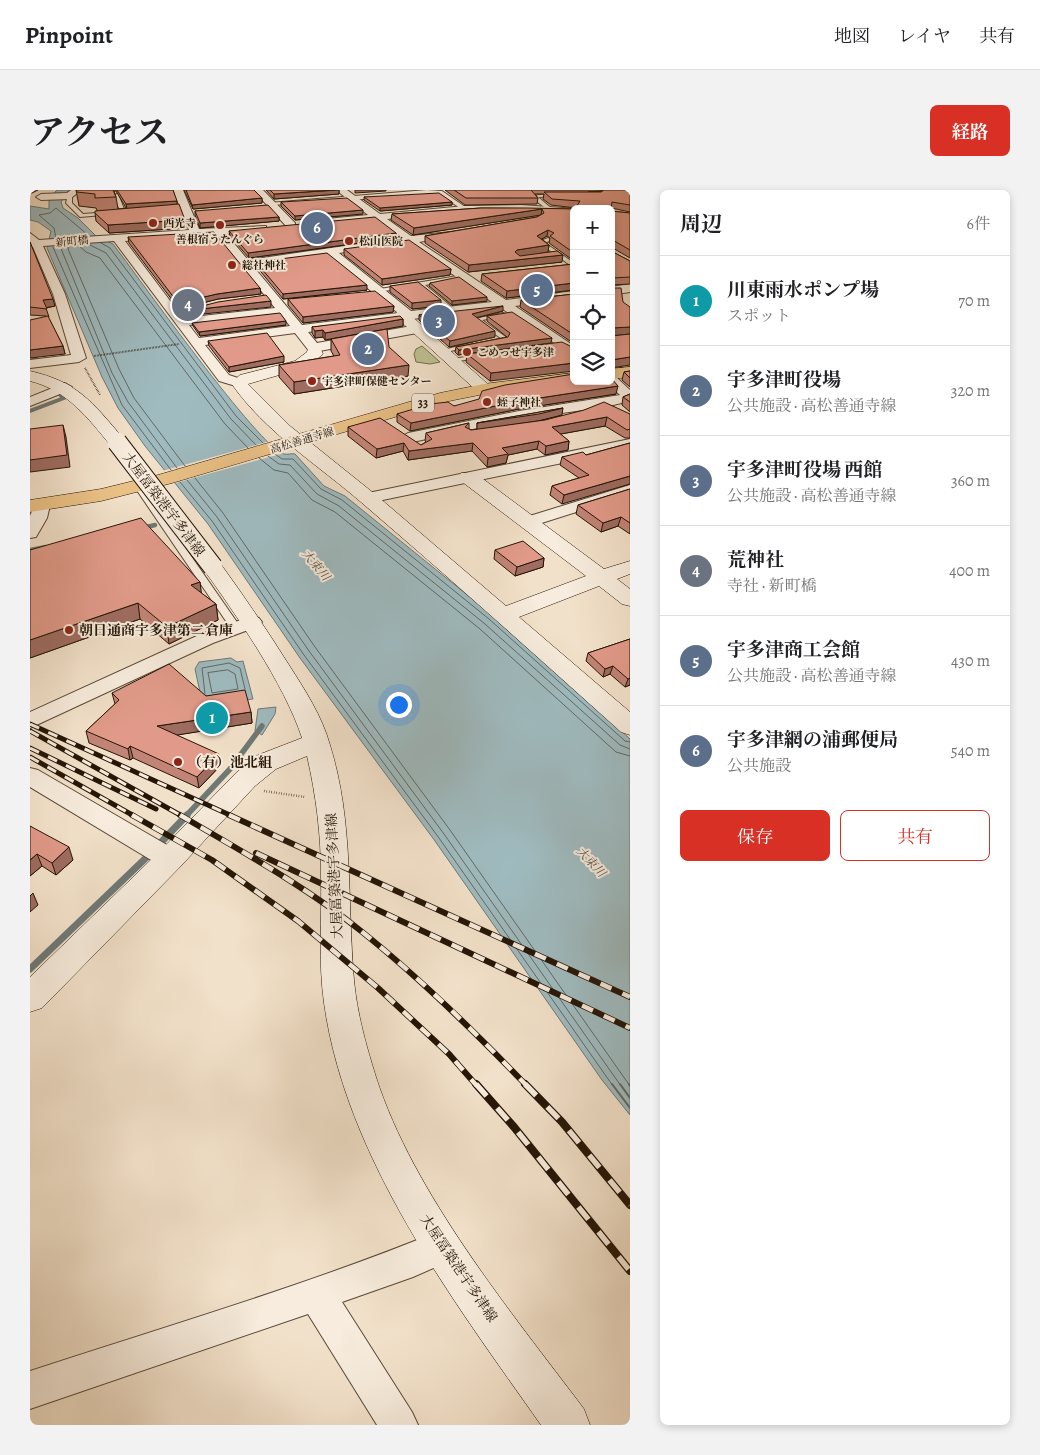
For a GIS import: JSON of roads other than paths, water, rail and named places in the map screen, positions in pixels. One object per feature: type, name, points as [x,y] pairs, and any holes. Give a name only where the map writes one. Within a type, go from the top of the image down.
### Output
[{"type":"main road","points":[[615,374],[630,372]]},
{"type":"main road","name":"高松善通寺線","points":[[36,506],[101,495],[165,479],[298,442],[377,417],[484,389],[570,378]]},
{"type":"street","points":[[30,201],[51,190]]},
{"type":"street","points":[[178,190],[195,233]]},
{"type":"street","points":[[258,190],[270,205],[293,226]]},
{"type":"street","points":[[40,196],[73,193]]},
{"type":"street","points":[[345,193],[410,241],[563,345]]},
{"type":"street","name":"新町橋","points":[[32,242],[293,226],[465,208],[550,209],[570,213]]},
{"type":"street","points":[[529,220],[570,213]]},
{"type":"street","points":[[218,231],[314,348],[315,354],[302,364],[246,378],[239,383]]},
{"type":"street","points":[[244,264],[410,241],[466,231]]},
{"type":"street","points":[[112,238],[224,378],[239,383],[298,442],[368,498],[630,726]]},
{"type":"street","points":[[30,364],[79,358],[73,334],[32,242]]},
{"type":"street","points":[[312,242],[405,315],[484,389]]},
{"type":"street","points":[[557,268],[570,266]]},
{"type":"street","points":[[465,277],[484,276]]},
{"type":"street","points":[[615,290],[630,288]]},
{"type":"street","points":[[195,342],[570,295]]},
{"type":"street","points":[[177,318],[276,302]]},
{"type":"street","points":[[314,348],[418,329]]},
{"type":"street","name":"大屋冨築港宇多津線","points":[[30,376],[65,387],[75,394],[117,442],[213,567],[244,625],[301,705],[316,742],[330,798],[335,852],[338,981],[344,1024],[375,1120],[404,1184],[442,1247],[568,1425]]},
{"type":"street","points":[[408,438],[520,415],[605,403],[630,397],[615,384]]},
{"type":"street","points":[[30,402],[65,387]]},
{"type":"street","points":[[605,403],[624,415]]},
{"type":"street","points":[[377,417],[421,448],[462,441],[470,435]]},
{"type":"street","points":[[368,498],[630,444]]},
{"type":"street","points":[[468,477],[630,600]]},
{"type":"street","points":[[529,522],[630,490]]},
{"type":"street","points":[[30,532],[38,518],[36,506]]},
{"type":"street","points":[[503,615],[630,567]]},
{"type":"street","points":[[30,721],[206,639],[244,625]]},
{"type":"street","points":[[30,998],[160,853],[268,762],[316,742]]},
{"type":"street","points":[[30,776],[160,853]]},
{"type":"street","points":[[30,1390],[316,1294],[413,1260],[442,1247]]},
{"type":"street","points":[[316,1294],[399,1425]]},
{"type":"lane","points":[[270,205],[345,193],[440,192],[465,208]]},
{"type":"lane","points":[[73,193],[69,203],[82,216],[133,212]]},
{"type":"lane","points":[[87,197],[104,193],[116,195],[124,213]]},
{"type":"lane","points":[[550,209],[533,196],[570,193]]},
{"type":"lane","points":[[548,240],[541,242],[570,263]]},
{"type":"lane","points":[[548,255],[558,254]]},
{"type":"lane","points":[[376,292],[465,277]]},
{"type":"lane","points":[[419,284],[451,309]]},
{"type":"lane","points":[[177,318],[206,307]]},
{"type":"lane","points":[[496,341],[506,339],[476,319],[514,313]]},
{"type":"lane","points":[[447,355],[477,344]]},
{"type":"lane","points":[[447,355],[487,355]]},
{"type":"lane","points":[[554,420],[588,412],[605,403]]},
{"type":"lane","points":[[138,486],[244,625]]},
{"type":"water","name":"大束川","points":[[57,190],[69,190],[61,202],[63,208],[78,218],[96,236],[113,244],[225,393],[271,445],[284,454],[295,454],[324,486],[345,496],[492,615],[630,739],[630,1115],[602,1080],[435,841],[300,658],[208,524],[145,446],[118,408],[102,377],[47,248],[51,231],[38,222],[30,220],[30,206],[49,209],[49,198]]},
{"type":"water","points":[[231,658],[237,662],[243,661],[253,699],[203,706],[195,669],[199,662]]},
{"type":"water","points":[[276,707],[275,714],[262,735],[255,731],[258,709]]},
{"type":"waterway","points":[[30,411],[64,398],[59,394]]},
{"type":"waterway","points":[[142,528],[155,525]]},
{"type":"waterway","points":[[30,550],[46,547]]},
{"type":"waterway","points":[[186,816],[230,769],[262,726]]},
{"type":"waterway","points":[[30,969],[148,856],[187,815]]},
{"type":"railway","points":[[30,724],[232,816]]},
{"type":"railway","points":[[30,731],[182,816]]},
{"type":"railway","points":[[30,748],[156,809]]},
{"type":"railway","points":[[30,757],[134,816]]},
{"type":"railway","points":[[132,815],[212,860],[298,921],[378,988],[449,1054],[477,1086]]},
{"type":"railway","points":[[180,815],[295,884],[361,931],[446,1006],[527,1086]]},
{"type":"railway","points":[[229,815],[630,997]]},
{"type":"railway","points":[[256,853],[630,1028]]},
{"type":"railway","points":[[476,1084],[514,1127],[630,1271]]},
{"type":"railway","points":[[525,1084],[562,1122],[630,1205]]},
{"type":"place","name":"西光寺","points":[[153,223]]},
{"type":"place","name":"善根宿うたんぐら","points":[[220,225]]},
{"type":"place","name":"宇多津網の浦郵便局","points":[[317,228]]},
{"type":"place","name":"松山医院","points":[[349,241]]},
{"type":"place","name":"総社神社","points":[[232,265]]},
{"type":"place","name":"宇多津商工会館","points":[[537,290]]},
{"type":"place","name":"荒神社","points":[[188,305]]},
{"type":"place","name":"宇多津町役場 西館","points":[[439,321]]},
{"type":"place","name":"宇多津町役場","points":[[368,349]]},
{"type":"place","name":"こめっせ宇多津","points":[[467,352]]},
{"type":"place","name":"宇多津町保健センター","points":[[312,381]]},
{"type":"place","name":"蛭子神社","points":[[487,402]]},
{"type":"place","name":"朝日通商宇多津第二倉庫","points":[[69,630]]},
{"type":"place","name":"川東雨水ポンプ場","points":[[212,718]]},
{"type":"place","name":"（有）池北組","points":[[178,762]]}]
